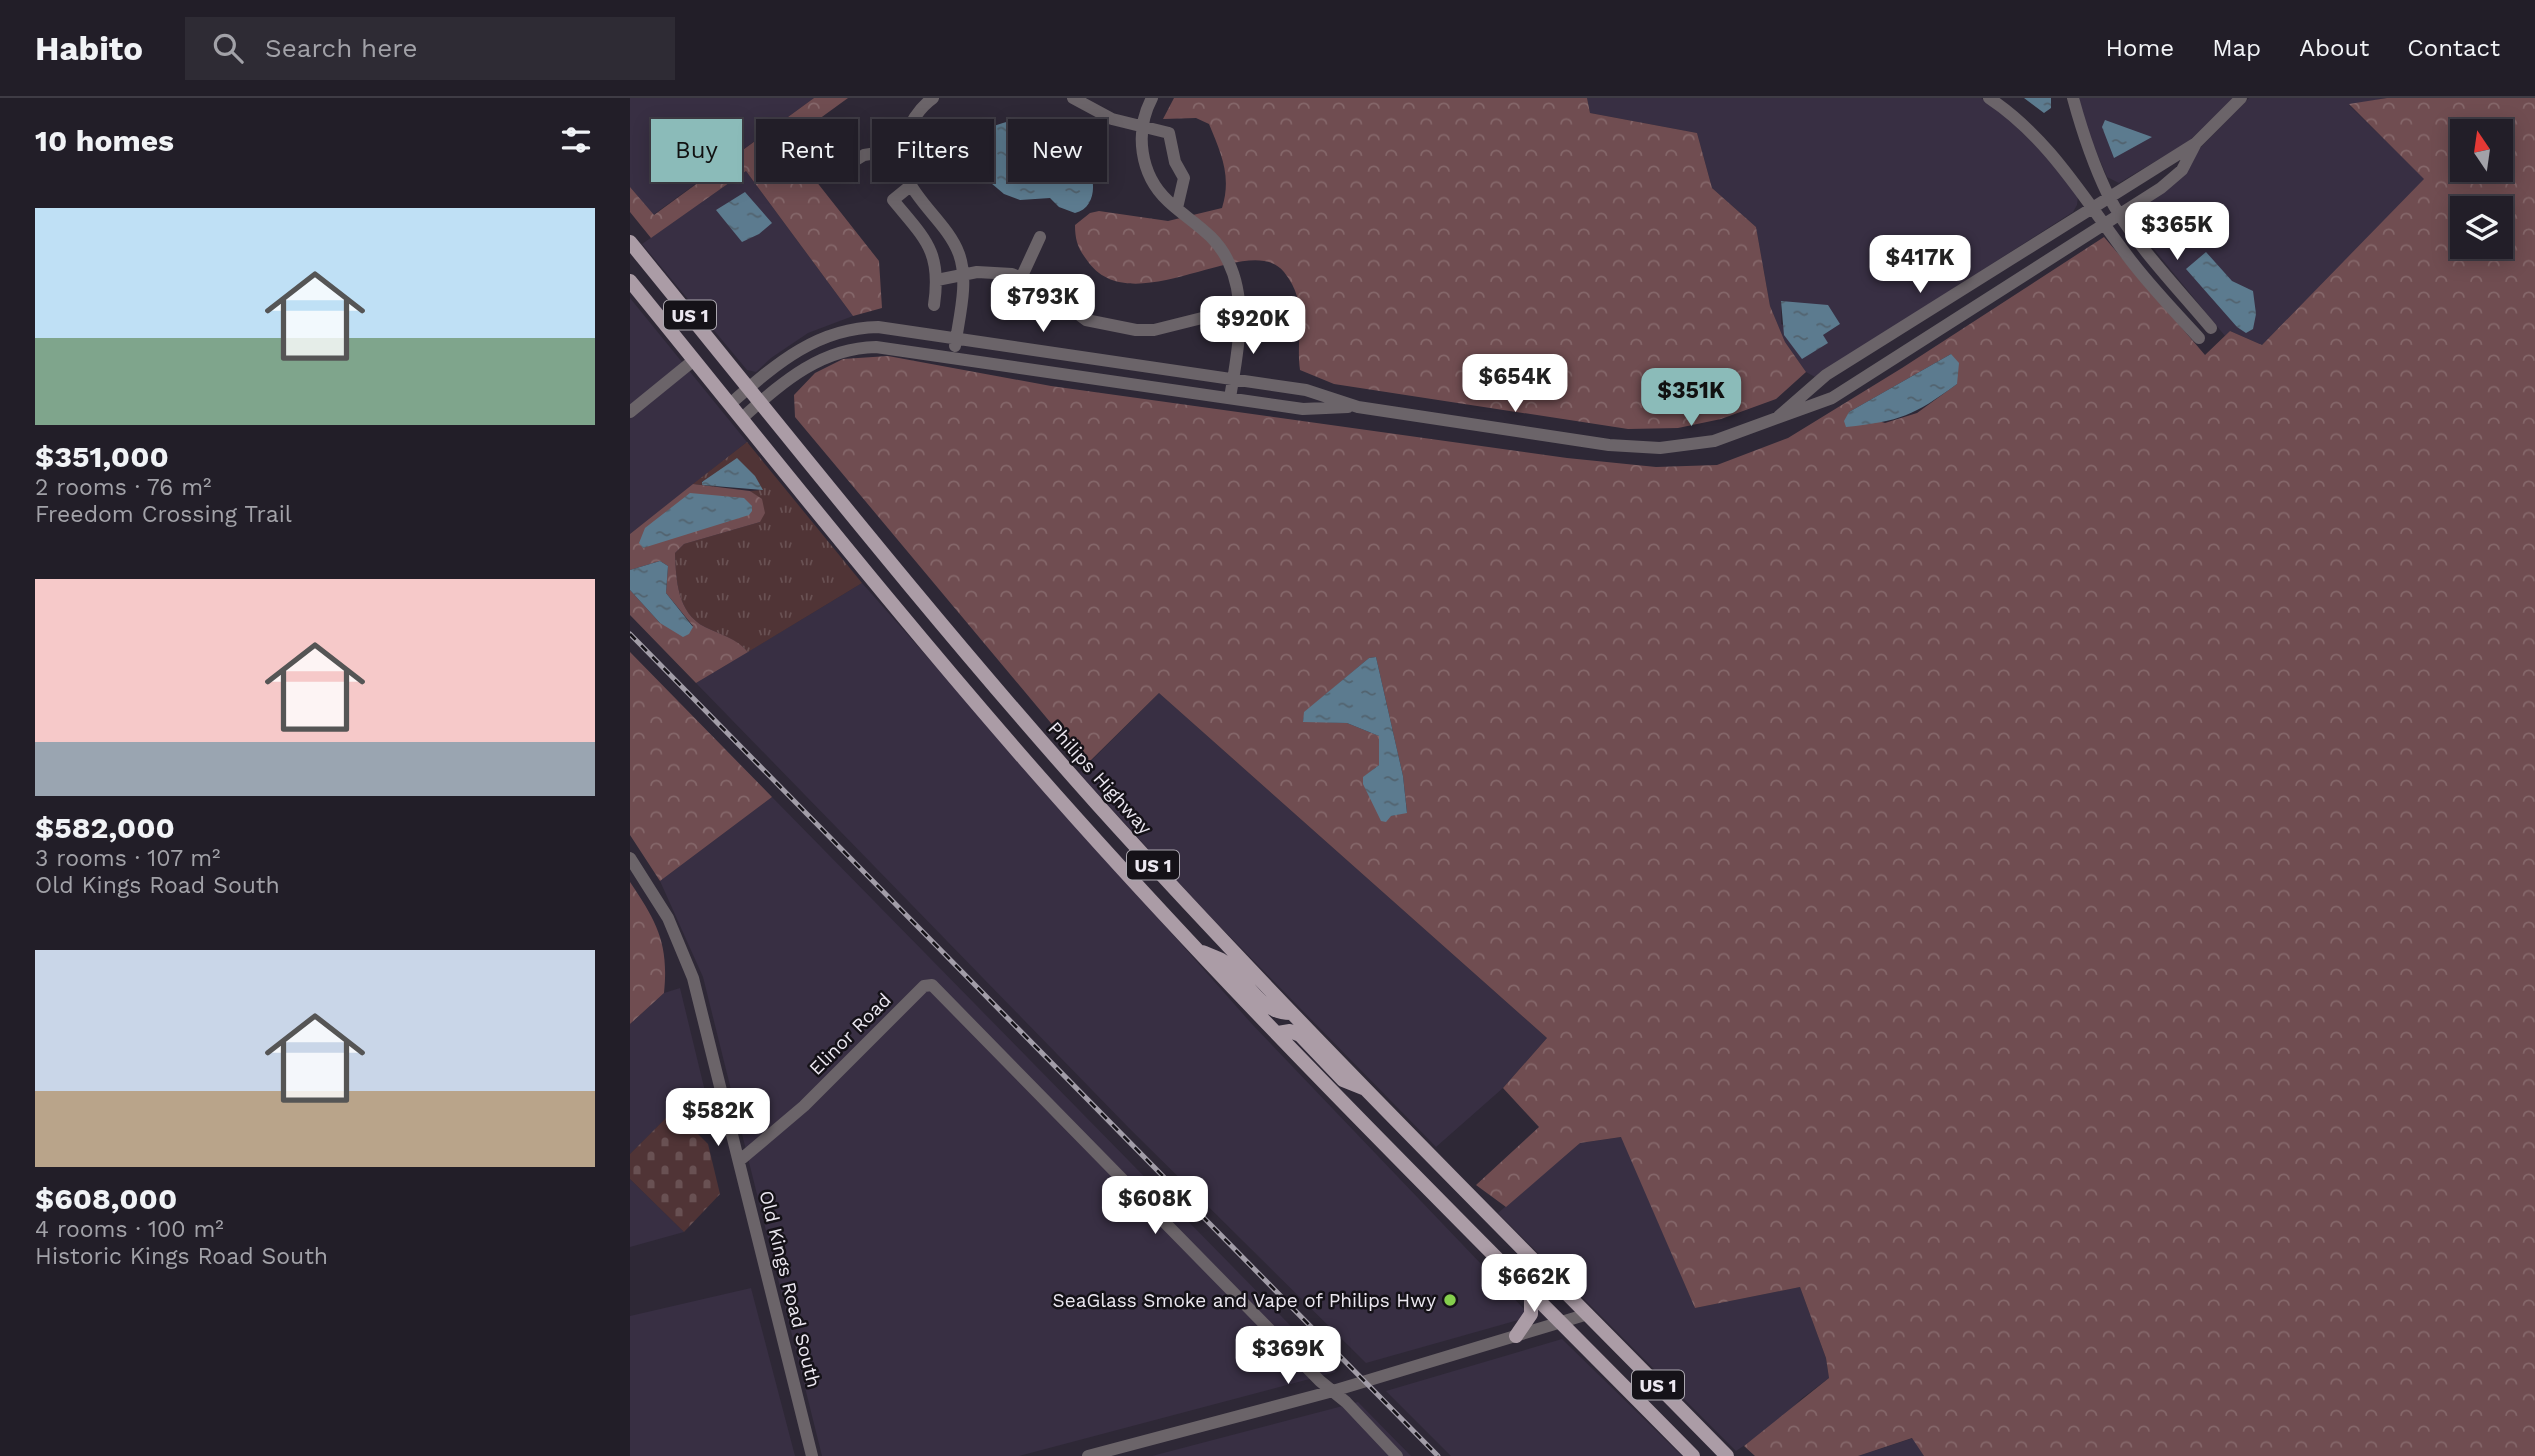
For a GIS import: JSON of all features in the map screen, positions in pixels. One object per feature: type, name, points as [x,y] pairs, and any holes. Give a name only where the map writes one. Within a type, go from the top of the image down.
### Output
[{"type":"main road","name":"Philips Highway","points":[[630,242],[918,599],[1097,804],[1292,1013],[1727,1456]]},
{"type":"main road","name":"US 1","points":[[630,281],[922,640],[1079,821],[1278,1033],[1693,1456]]},
{"type":"main road","points":[[865,568],[881,569],[902,590],[918,599]]},
{"type":"main road","points":[[1079,821],[1097,804]]},
{"type":"main road","points":[[1198,950],[1223,961],[1265,1006],[1292,1013]]},
{"type":"main road","points":[[1278,1033],[1290,1031],[1300,1035],[1343,1080],[1368,1090]]},
{"type":"main road","points":[[1516,1336],[1531,1314],[1531,1291]]},
{"type":"street","points":[[913,119],[933,98]]},
{"type":"street","points":[[1073,98],[1112,119],[1169,133],[1175,162],[1184,178],[1177,208]]},
{"type":"street","points":[[1152,98],[1142,127],[1142,147],[1149,175],[1158,190],[1202,228],[1229,263],[1240,312],[1230,398]]},
{"type":"street","points":[[1989,98],[2041,143],[2092,205],[2132,262],[2199,338]]},
{"type":"street","points":[[2073,98],[2089,150],[2109,196],[2165,273],[2211,328]]},
{"type":"street","points":[[1775,420],[1826,375],[2092,205],[2196,143],[2241,98]]},
{"type":"street","points":[[730,404],[793,352],[830,334],[878,327],[1306,390],[1358,407],[1609,445],[1648,448],[1688,445],[1739,434],[1832,398],[2161,188],[2182,170],[2196,143]]},
{"type":"street","points":[[908,182],[909,187],[950,237],[960,259],[962,275],[954,357]]},
{"type":"street","points":[[909,187],[893,200],[932,251],[937,280],[934,305]]},
{"type":"street","points":[[1022,276],[1040,237]]},
{"type":"street","points":[[937,280],[994,272],[1022,276],[1057,296],[1075,313],[1112,326],[1154,330],[1208,314],[1240,312],[1290,321]]},
{"type":"street","points":[[830,334],[835,352]]},
{"type":"street","points":[[742,418],[812,362],[835,352],[876,347],[1303,409],[1358,407]]},
{"type":"street","points":[[630,412],[694,360]]},
{"type":"street","name":"Old Kings Road South","points":[[630,858],[668,918],[687,961],[812,1456]]},
{"type":"street","name":"Elinor Road","points":[[738,1161],[810,1101],[924,986],[932,985],[1333,1391]]},
{"type":"street","points":[[1088,1456],[1333,1391],[1588,1314]]},
{"type":"street","points":[[1333,1391],[1397,1456]]},
{"type":"shaded area","points":[[630,98],[814,98],[785,119],[756,119],[756,140],[742,150],[742,119],[651,119],[651,182],[698,182],[653,215],[630,187]]},
{"type":"shaded area","points":[[1587,98],[1981,98],[2018,126],[2058,170],[2078,196],[2077,205],[2073,212],[1815,377],[1806,372],[1785,342],[1770,306],[1756,227],[1712,188],[1697,133],[1590,113]],"holes":[[[1781,301],[1840,324],[1823,335],[1827,344],[1781,324]]]},
{"type":"shaded area","points":[[2079,98],[2234,98],[2188,142],[2119,183],[2107,177],[2087,130]]},
{"type":"shaded area","points":[[2249,98],[2387,98],[2349,105],[2425,179],[2262,345],[2230,331],[2225,336],[2134,225],[2133,218],[2135,212],[2175,183],[2201,147]]},
{"type":"shaded area","points":[[746,171],[853,316],[808,333],[771,358],[756,372],[747,370],[642,244],[730,182],[742,182],[742,174]]},
{"type":"shaded area","points":[[630,298],[747,442],[630,534]]},
{"type":"shaded area","points":[[862,583],[1251,1023],[1525,1310],[1522,1319],[1366,1363],[1129,1128],[696,683]]},
{"type":"shaded area","points":[[1159,693],[1547,1038],[1503,1088],[1436,1147],[1203,909],[1079,773]]},
{"type":"shaded area","points":[[772,797],[1336,1372],[1019,1456],[822,1456],[703,977],[660,881]]},
{"type":"shaded area","points":[[680,988],[710,1112],[682,1118],[674,1110],[630,1154],[630,1024],[664,993]]},
{"type":"shaded area","points":[[1622,1137],[1695,1308],[1800,1287],[1826,1358],[1829,1378],[1801,1399],[1779,1422],[1736,1451],[1498,1213],[1580,1143]]},
{"type":"shaded area","points":[[630,1179],[684,1232],[630,1247]]},
{"type":"shaded area","points":[[751,1288],[795,1456],[630,1456],[630,1316]]},
{"type":"shaded area","points":[[1562,1339],[1682,1456],[1451,1456],[1386,1391]]},
{"type":"shaded area","points":[[1358,1402],[1411,1456],[1152,1456]]},
{"type":"shaded area","points":[[1913,1438],[1924,1456],[1858,1456]]},
{"type":"green space","points":[[814,98],[848,98],[819,119],[785,119]]},
{"type":"green space","points":[[1174,98],[1587,98],[1590,113],[1697,133],[1712,188],[1756,227],[1770,306],[1785,342],[1806,372],[1776,399],[1721,419],[1678,428],[1628,429],[1334,384],[1300,370],[1297,296],[1284,272],[1268,262],[1246,261],[1162,281],[1134,284],[1109,279],[1089,263],[1080,250],[1075,225],[1090,213],[1099,211],[1168,221],[1222,208],[1225,175],[1221,155],[1209,124],[1196,118],[1163,119]]},
{"type":"green space","points":[[2387,98],[2535,98],[2535,1456],[1924,1456],[1912,1438],[1858,1456],[1755,1456],[1744,1446],[1829,1378],[1826,1358],[1800,1287],[1695,1308],[1621,1137],[1580,1143],[1506,1207],[1476,1185],[1539,1127],[1503,1088],[1547,1038],[1159,693],[1086,765],[795,417],[794,395],[815,373],[843,359],[888,356],[1051,386],[1567,458],[1656,467],[1717,465],[1788,438],[1902,368],[2104,237],[2205,355],[2230,331],[2262,345],[2424,179],[2349,104]],"holes":[[[1951,354],[1957,384],[1917,413],[1885,423],[1849,412]],[[1376,657],[1403,776],[1407,812],[1391,816],[1364,777],[1379,765],[1379,736],[1347,723],[1303,721],[1305,712],[1369,658]]]},
{"type":"green space","points":[[756,140],[756,182],[817,182],[879,261],[882,308],[853,316],[746,171],[742,174],[742,151]]},
{"type":"green space","points":[[699,182],[730,182],[651,238],[630,212],[630,187],[654,215]]},
{"type":"green space","points":[[747,442],[862,583],[748,652],[733,640],[705,627],[689,613],[680,594],[675,553],[684,544],[760,522],[762,500],[750,491],[762,490],[702,481],[702,485],[693,484]]},
{"type":"green space","points":[[693,484],[750,491],[762,499],[765,513],[760,522],[684,544],[675,553],[680,594],[689,613],[705,627],[733,640],[748,652],[696,683],[630,615],[630,590],[660,623],[693,626],[666,593],[668,566],[660,561],[630,570],[630,534]]},
{"type":"green space","points":[[630,652],[772,797],[660,881],[630,835]]},
{"type":"green space","points":[[630,882],[659,934],[665,961],[665,976],[664,993],[630,1024]]},
{"type":"green space","points":[[674,1110],[708,1144],[720,1194],[684,1232],[630,1179],[630,1154]]},
{"type":"water","points":[[2024,98],[2051,98],[2051,108],[2044,113]]},
{"type":"water","points":[[2105,120],[2152,137],[2114,158],[2102,127]]},
{"type":"water","points":[[1008,122],[1008,182],[1093,182],[1093,192],[1088,205],[1075,213],[1059,207],[1050,198],[1020,200],[1004,194],[990,182],[994,182],[994,126]]},
{"type":"water","points":[[745,192],[772,223],[759,234],[742,242],[716,210]]},
{"type":"water","points":[[2206,252],[2232,281],[2253,291],[2256,314],[2253,329],[2246,333],[2237,327],[2186,269]]},
{"type":"water","points":[[1781,301],[1828,305],[1840,324],[1823,335],[1828,343],[1802,359],[1784,335]]},
{"type":"water","points":[[1951,354],[1959,363],[1957,384],[1942,395],[1917,410],[1894,419],[1846,427],[1844,421],[1849,412]]},
{"type":"water","points":[[737,458],[755,476],[763,490],[702,485],[702,482]]},
{"type":"water","points":[[690,493],[744,498],[752,506],[752,511],[749,515],[643,548],[639,543],[645,528]]},
{"type":"water","points":[[660,561],[668,566],[666,593],[693,627],[689,634],[683,637],[660,623],[630,590],[630,570]]},
{"type":"water","points":[[1376,657],[1403,776],[1407,813],[1391,816],[1386,822],[1381,821],[1363,784],[1363,777],[1379,765],[1379,736],[1347,723],[1303,722],[1304,712],[1369,658]]},
{"type":"railway","points":[[630,634],[1438,1456]]},
{"type":"place","name":"SeaGlass Smoke and Vape of Philips Hwy","points":[[1450,1300]]}]
